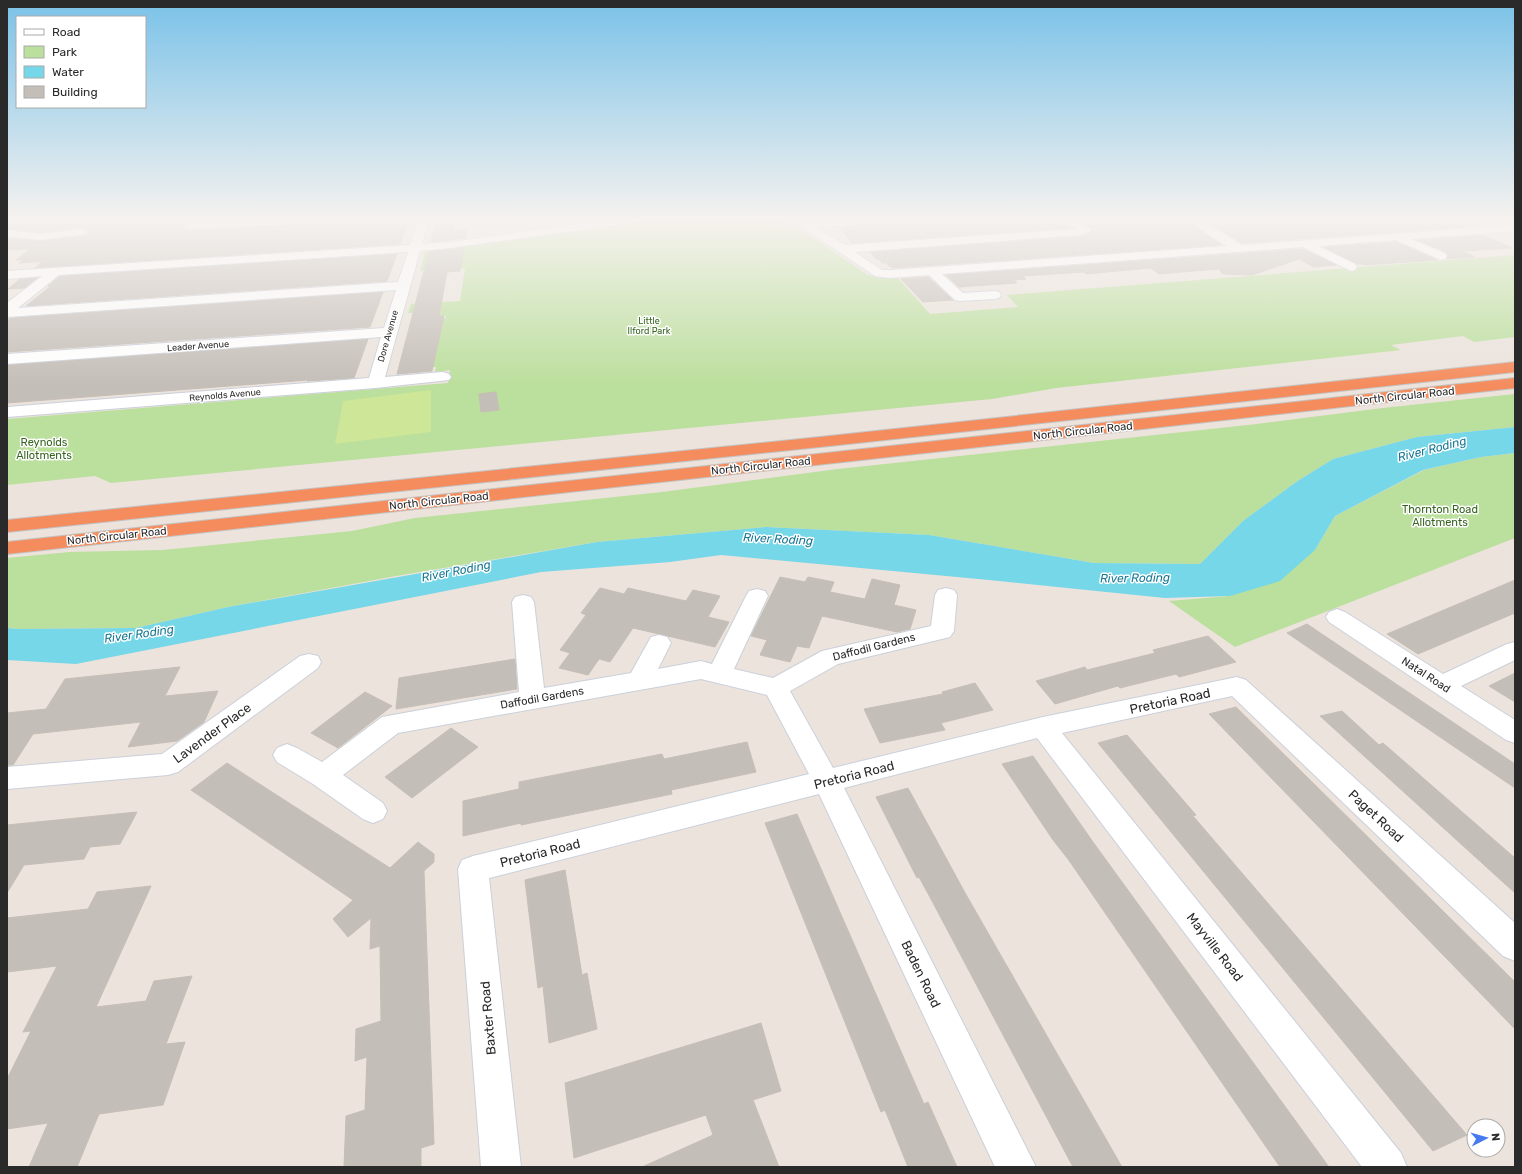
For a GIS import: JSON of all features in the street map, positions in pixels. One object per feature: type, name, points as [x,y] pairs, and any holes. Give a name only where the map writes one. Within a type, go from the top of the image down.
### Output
[{"type":"highway","name":"North Circular Road","points":[[7,526],[828,442],[1515,367]]},
{"type":"highway","name":"North Circular Road","points":[[7,548],[1515,384]]},
{"type":"street","points":[[7,310],[50,276]]},
{"type":"street","name":"Dore Avenue","points":[[374,383],[406,276]]},
{"type":"street","points":[[937,276],[960,297],[994,295]]},
{"type":"street","points":[[7,313],[403,286]]},
{"type":"street","name":"Leader Avenue","points":[[7,359],[390,332]]},
{"type":"street","name":"Reynolds Avenue","points":[[7,412],[443,377]]},
{"type":"street","name":"Daffodil Gardens","points":[[323,776],[391,724],[701,670],[776,688],[831,657],[942,631],[946,595]]},
{"type":"street","points":[[719,674],[757,596]]},
{"type":"street","points":[[523,602],[532,700]]},
{"type":"street","name":"Natal Road","points":[[1337,618],[1515,733]]},
{"type":"street","points":[[640,680],[659,643]]},
{"type":"street","points":[[1441,685],[1515,650]]},
{"type":"street","name":"Lavender Place","points":[[7,778],[168,764],[309,662]]},
{"type":"street","name":"Pretoria Road","points":[[473,869],[1043,727],[1237,686]]},
{"type":"street","name":"Paget Road","points":[[1237,686],[1515,945]]},
{"type":"street","points":[[776,688],[827,782]]},
{"type":"street","name":"Mayville Road","points":[[1043,727],[1387,1167]]},
{"type":"street","points":[[287,755],[323,776],[374,812]]},
{"type":"street","name":"Baden Road","points":[[827,782],[1016,1167]]},
{"type":"street","name":"Baxter Road","points":[[473,869],[501,1167]]},
{"type":"green space","name":"Little Ilford Park","points":[[464,276],[871,276],[880,278],[898,278],[930,314],[1018,307],[1007,295],[1251,276],[1515,276],[1515,337],[1474,342],[1463,336],[1391,345],[1401,350],[1056,388],[992,399],[111,483],[95,476],[7,485],[7,419],[448,383],[450,370],[435,372],[436,367],[417,368],[439,319],[446,318],[446,316],[436,316],[436,314],[440,314],[440,311],[408,313],[411,304],[460,301]]},
{"type":"green space","points":[[431,390],[431,432],[335,444],[343,401]]},
{"type":"green space","points":[[1515,394],[1515,427],[1417,437],[1333,459],[1296,482],[1243,521],[1200,564],[1094,563],[929,535],[766,527],[597,542],[396,576],[228,607],[136,628],[7,628],[7,558],[70,552],[163,550],[352,531],[415,518],[662,492],[838,469],[1257,424],[1383,408]]},
{"type":"green space","name":"Thornton Road Allotments","points":[[1515,453],[1515,538],[1235,647],[1169,601],[1230,596],[1315,550],[1335,516],[1424,470],[1481,457]]},
{"type":"water","name":"River Roding","points":[[1515,427],[1515,453],[1481,457],[1423,470],[1335,516],[1315,550],[1280,581],[1230,596],[1165,598],[721,555],[670,562],[541,572],[76,664],[7,660],[7,628],[136,628],[228,607],[597,542],[766,527],[929,535],[1094,563],[1200,564],[1243,521],[1296,482],[1333,459],[1417,437]]},
{"type":"building","points":[[60,276],[389,276],[387,281],[26,306],[51,286],[48,286]]},
{"type":"building","points":[[423,276],[446,276],[439,316],[444,316],[432,371],[397,374]]},
{"type":"building","points":[[947,276],[1026,276],[1023,276],[1026,279],[1014,280],[1017,283],[959,287]]},
{"type":"building","points":[[928,277],[953,300],[923,302],[901,279]]},
{"type":"building","points":[[37,278],[25,288],[8,289],[20,279]]},
{"type":"building","points":[[383,292],[370,327],[7,352],[7,321],[11,318]]},
{"type":"building","points":[[368,339],[354,378],[307,381],[308,380],[7,403],[7,365]]},
{"type":"building","points":[[496,392],[499,410],[481,412],[479,394]]},
{"type":"building","points":[[780,577],[805,582],[808,577],[834,582],[830,592],[865,599],[872,579],[900,585],[894,605],[916,610],[910,629],[897,632],[822,616],[809,648],[797,646],[790,662],[760,655],[767,640],[751,636]]},
{"type":"building","points":[[1515,580],[1515,613],[1418,654],[1387,634]]},
{"type":"building","points":[[600,588],[624,594],[628,588],[686,601],[693,590],[720,596],[708,617],[729,622],[715,647],[633,628],[610,662],[599,659],[588,675],[559,668],[570,653],[560,650],[586,615],[581,613]]},
{"type":"building","points":[[1307,624],[1515,764],[1515,788],[1287,633]]},
{"type":"building","points":[[1208,636],[1236,662],[1179,677],[1176,674],[1120,688],[1118,686],[1055,704],[1036,681],[1085,667],[1087,670],[1155,653],[1153,650]]},
{"type":"building","points":[[515,659],[517,689],[396,709],[399,678]]},
{"type":"building","points":[[180,667],[165,696],[218,691],[204,722],[177,741],[128,747],[141,722],[33,734],[13,765],[7,765],[7,713],[46,709],[65,679]]},
{"type":"building","points":[[1515,673],[1515,702],[1489,686]]},
{"type":"building","points":[[975,683],[993,710],[941,723],[945,730],[880,743],[864,709],[943,694],[942,692]]},
{"type":"building","points":[[365,692],[392,706],[338,748],[311,733]]},
{"type":"building","points":[[1236,707],[1515,982],[1515,1029],[1209,714]]},
{"type":"building","points":[[1342,711],[1379,745],[1383,743],[1515,858],[1515,893],[1320,716]]},
{"type":"building","points":[[451,728],[478,747],[412,798],[385,777]]},
{"type":"building","points":[[1127,735],[1196,815],[1193,816],[1466,1135],[1433,1151],[1098,743]]},
{"type":"building","points":[[747,742],[756,772],[671,790],[672,794],[521,825],[521,823],[463,836],[463,801],[519,789],[519,782],[662,754],[664,759]]},
{"type":"building","points":[[1033,756],[1093,842],[1329,1167],[1280,1167],[1002,764]]},
{"type":"building","points":[[227,763],[390,868],[418,842],[434,854],[434,862],[424,871],[434,1144],[421,1148],[421,1167],[344,1167],[346,1116],[365,1110],[367,1057],[355,1061],[356,1029],[381,1021],[380,946],[370,949],[371,918],[348,937],[333,919],[353,900],[191,790]]},
{"type":"building","points":[[908,788],[964,891],[1122,1167],[1073,1167],[932,901],[919,877],[917,878],[876,797]]},
{"type":"building","points":[[137,812],[120,844],[90,847],[84,859],[24,865],[7,893],[7,825]]},
{"type":"building","points":[[797,814],[924,1104],[928,1102],[957,1167],[908,1167],[885,1110],[881,1112],[765,823]]},
{"type":"building","points":[[565,870],[582,975],[587,973],[597,1029],[549,1043],[543,986],[538,988],[525,880]]},
{"type":"building","points":[[151,886],[96,1007],[146,1001],[154,981],[192,976],[166,1044],[185,1042],[163,1105],[99,1114],[77,1167],[29,1167],[48,1123],[7,1129],[7,1079],[31,1031],[23,1032],[57,966],[7,972],[7,918],[88,909],[97,892]]},
{"type":"building","points":[[761,1023],[781,1091],[753,1100],[779,1167],[642,1167],[713,1135],[706,1115],[574,1158],[565,1083]]},
{"type":"park label","name":"Reynolds Allotments","points":[[44,448]]}]
